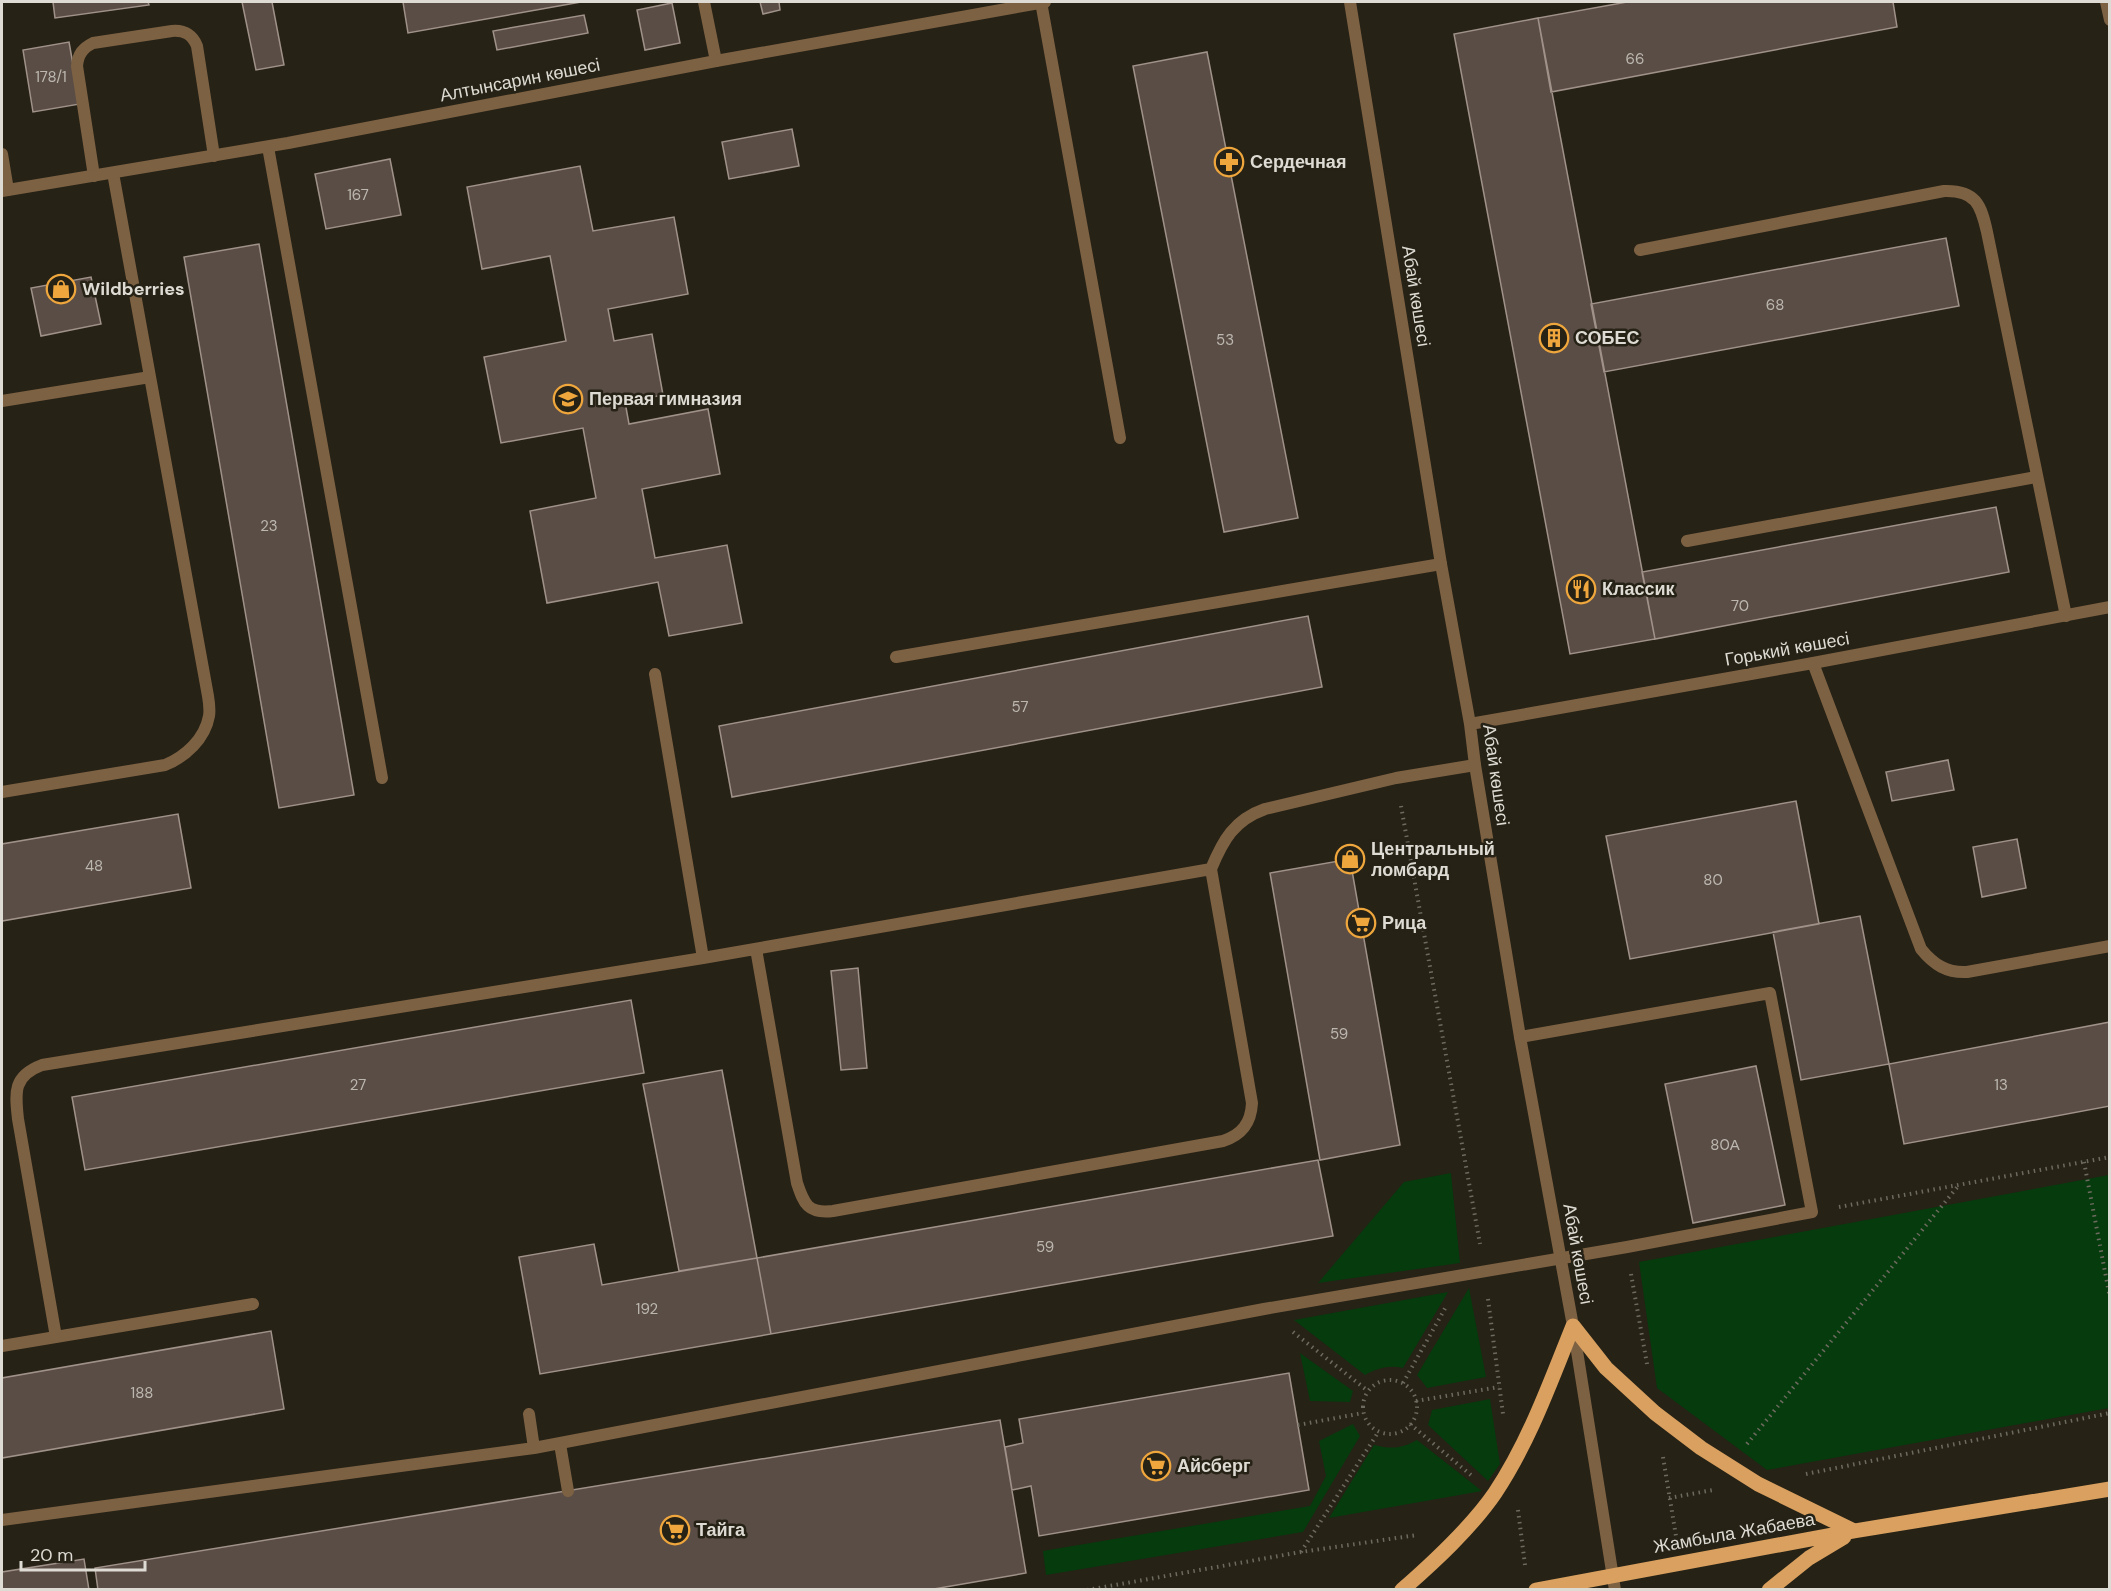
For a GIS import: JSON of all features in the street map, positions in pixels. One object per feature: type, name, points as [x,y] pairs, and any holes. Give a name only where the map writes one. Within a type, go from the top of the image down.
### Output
[{"type":"main road","points":[[1402,1590],[1466,1528],[1494,1495],[1534,1422],[1573,1326],[1606,1368],[1655,1413],[1701,1448],[1758,1484],[1854,1531]]},
{"type":"main road","name":"Жамбыла Жабаева","points":[[1536,1590],[1614,1582],[1854,1531],[2109,1489]]},
{"type":"main road","points":[[1769,1590],[1809,1558],[1854,1531]]},
{"type":"street","points":[[704,2],[716,61]]},
{"type":"street","points":[[1041,2],[1120,438]]},
{"type":"street","name":"Алтынсарин көшесі","points":[[4,191],[268,147],[716,61],[1045,2]]},
{"type":"street","name":"Абай көшесі","points":[[1350,2],[1520,1037],[1573,1326],[1614,1582]]},
{"type":"street","points":[[2106,2],[2109,20]]},
{"type":"street","points":[[94,176],[77,66],[77,59],[83,50],[93,43],[172,31],[190,35],[197,45],[214,156]]},
{"type":"street","points":[[268,147],[382,778]]},
{"type":"street","points":[[2,154],[4,191]]},
{"type":"street","points":[[2,792],[165,765],[182,758],[192,747],[202,733],[209,716],[208,696],[113,173]]},
{"type":"street","points":[[1640,250],[1944,191],[1966,194],[1977,201],[1983,213],[2066,616]]},
{"type":"street","points":[[2,401],[150,377]]},
{"type":"street","points":[[1687,541],[2036,477]]},
{"type":"street","points":[[896,657],[1441,564]]},
{"type":"street","name":"Горький көшесі","points":[[1470,724],[2109,607]]},
{"type":"street","points":[[1813,663],[1921,949],[1928,958],[1947,971],[1967,972],[2109,946]]},
{"type":"street","points":[[655,674],[703,958]]},
{"type":"street","points":[[756,949],[801,1197],[807,1206],[815,1211],[824,1212],[891,1201],[1223,1141],[1235,1137],[1245,1128],[1251,1114],[1252,1103],[1211,869],[1221,844],[1235,826],[1248,815],[1265,809],[1396,778],[1475,765]]},
{"type":"street","points":[[56,1337],[18,1119],[16,1089],[28,1072],[42,1065],[703,958],[1211,869]]},
{"type":"street","points":[[2,1520],[560,1444],[1264,1309],[1627,1247],[1812,1212],[1770,993],[1520,1037]]},
{"type":"street","points":[[2,1346],[254,1304]]},
{"type":"street","points":[[529,1414],[534,1448]]},
{"type":"street","points":[[560,1444],[568,1491]]},
{"type":"path","points":[[1396,778],[1485,1270],[1499,1387],[1526,1566]]},
{"type":"path","points":[[1812,1212],[2109,1157]]},
{"type":"path","points":[[2084,1162],[2109,1298]]},
{"type":"path","points":[[1713,1490],[1729,1465],[1959,1185]]},
{"type":"path","points":[[1627,1247],[1649,1375]]},
{"type":"path","points":[[1403,1383],[1466,1273]]},
{"type":"path","points":[[1264,1309],[1368,1391]]},
{"type":"path","points":[[1389,1379],[1409,1387],[1416,1401],[1416,1412],[1410,1424],[1390,1434],[1379,1431],[1367,1422],[1363,1413],[1363,1402],[1368,1391],[1374,1384],[1389,1379]]},
{"type":"path","points":[[1416,1401],[1499,1387]]},
{"type":"path","points":[[1298,1425],[1363,1413]]},
{"type":"path","points":[[1805,1474],[2109,1413]]},
{"type":"path","points":[[1410,1424],[1480,1483]]},
{"type":"path","points":[[1301,1552],[1379,1431]]},
{"type":"path","points":[[1662,1451],[1669,1498],[1758,1484]]},
{"type":"path","points":[[1087,1590],[1301,1552],[1426,1534]]},
{"type":"green space","points":[[1451,1173],[1460,1263],[1318,1283],[1404,1182]]},
{"type":"green space","points":[[2109,1175],[2109,1408],[1767,1470],[1657,1388],[1639,1262]]},
{"type":"green space","points":[[1469,1288],[1486,1377],[1427,1388],[1417,1375]]},
{"type":"green space","points":[[1448,1292],[1403,1368],[1384,1368],[1365,1375],[1294,1320]]},
{"type":"green space","points":[[1300,1353],[1353,1391],[1350,1402],[1310,1401]]},
{"type":"green space","points":[[1490,1399],[1500,1464],[1488,1481],[1428,1425],[1432,1410]]},
{"type":"green space","points":[[1353,1424],[1360,1436],[1303,1532],[1046,1575],[1043,1551],[1310,1506],[1326,1476],[1319,1441]]},
{"type":"green space","points":[[1417,1440],[1482,1491],[1329,1518],[1374,1445],[1396,1447]]},
{"type":"building","points":[[53,2],[148,2],[149,5],[55,18]]},
{"type":"building","points":[[242,2],[272,2],[284,65],[256,70]]},
{"type":"building","points":[[403,2],[581,2],[408,33]]},
{"type":"building","points":[[760,2],[779,2],[780,10],[763,14]]},
{"type":"building","points":[[1627,2],[1893,2],[1897,27],[1551,92],[1538,18]]},
{"type":"building","points":[[672,3],[680,43],[645,50],[637,10]]},
{"type":"building","points":[[584,15],[588,33],[497,50],[493,31]]},
{"type":"building","name":"СОБЕС","points":[[1538,18],[1655,639],[1570,654],[1454,34]]},
{"type":"building","points":[[69,42],[80,104],[33,112],[23,50]]},
{"type":"building","points":[[1207,52],[1298,518],[1224,532],[1133,66]]},
{"type":"building","points":[[792,129],[799,166],[729,179],[722,142]]},
{"type":"building","points":[[390,159],[401,215],[326,229],[315,174]]},
{"type":"building","name":"Первая гимназия","points":[[580,166],[593,231],[674,217],[688,294],[608,309],[614,341],[652,334],[663,395],[625,402],[629,424],[708,409],[720,474],[642,489],[655,558],[727,545],[742,623],[669,636],[658,582],[547,603],[530,511],[596,498],[583,428],[501,443],[484,357],[566,341],[550,256],[482,269],[467,187]]},
{"type":"building","points":[[1946,238],[1959,306],[1604,372],[1591,304]]},
{"type":"building","points":[[259,244],[354,795],[279,808],[184,257]]},
{"type":"building","points":[[91,277],[101,324],[41,336],[31,288]]},
{"type":"building","points":[[1996,507],[2009,572],[1655,639],[1642,572]]},
{"type":"building","points":[[1308,616],[1322,687],[732,797],[719,726]]},
{"type":"building","points":[[1948,760],[1954,790],[1892,801],[1886,772]]},
{"type":"building","points":[[1796,801],[1819,924],[1630,959],[1606,836]]},
{"type":"building","points":[[178,814],[191,888],[2,921],[2,844]]},
{"type":"building","points":[[2017,839],[2026,888],[1982,897],[1973,847]]},
{"type":"building","points":[[1350,859],[1400,1145],[1320,1160],[1270,873]]},
{"type":"building","points":[[1860,916],[1889,1064],[1801,1080],[1773,932]]},
{"type":"building","points":[[858,968],[867,1068],[841,1070],[831,971]]},
{"type":"building","points":[[631,1000],[644,1073],[85,1170],[72,1097]]},
{"type":"building","points":[[2110,1022],[2110,1106],[1904,1144],[1889,1064]]},
{"type":"building","points":[[1756,1066],[1785,1205],[1693,1223],[1665,1084]]},
{"type":"building","points":[[722,1070],[757,1258],[679,1271],[643,1084]]},
{"type":"building","points":[[1318,1160],[1333,1236],[771,1334],[757,1258]]},
{"type":"building","points":[[594,1244],[602,1285],[757,1258],[771,1334],[540,1374],[519,1257]]},
{"type":"building","points":[[271,1331],[284,1409],[2,1458],[2,1378]]},
{"type":"building","name":"Айсберг","points":[[1289,1373],[1309,1490],[1039,1536],[1031,1486],[1012,1490],[1005,1447],[1023,1443],[1019,1419]]},
{"type":"building","name":"Тайга","points":[[1000,1420],[1026,1573],[928,1590],[98,1590],[95,1568]]},
{"type":"building","points":[[84,1559],[89,1590],[2,1590],[2,1572]]},
{"type":"place","name":"Сердечная","points":[[1229,162]]},
{"type":"place","name":"Wildberries","points":[[61,289]]},
{"type":"place","name":"СОБЕС","points":[[1554,338]]},
{"type":"place","name":"Первая гимназия","points":[[568,399]]},
{"type":"place","name":"Классик","points":[[1581,589]]},
{"type":"place","name":"Центральный ломбард","points":[[1350,859]]},
{"type":"place","name":"Рица","points":[[1361,923]]},
{"type":"place","name":"Айсберг","points":[[1156,1466]]},
{"type":"place","name":"Тайга","points":[[675,1530]]}]
